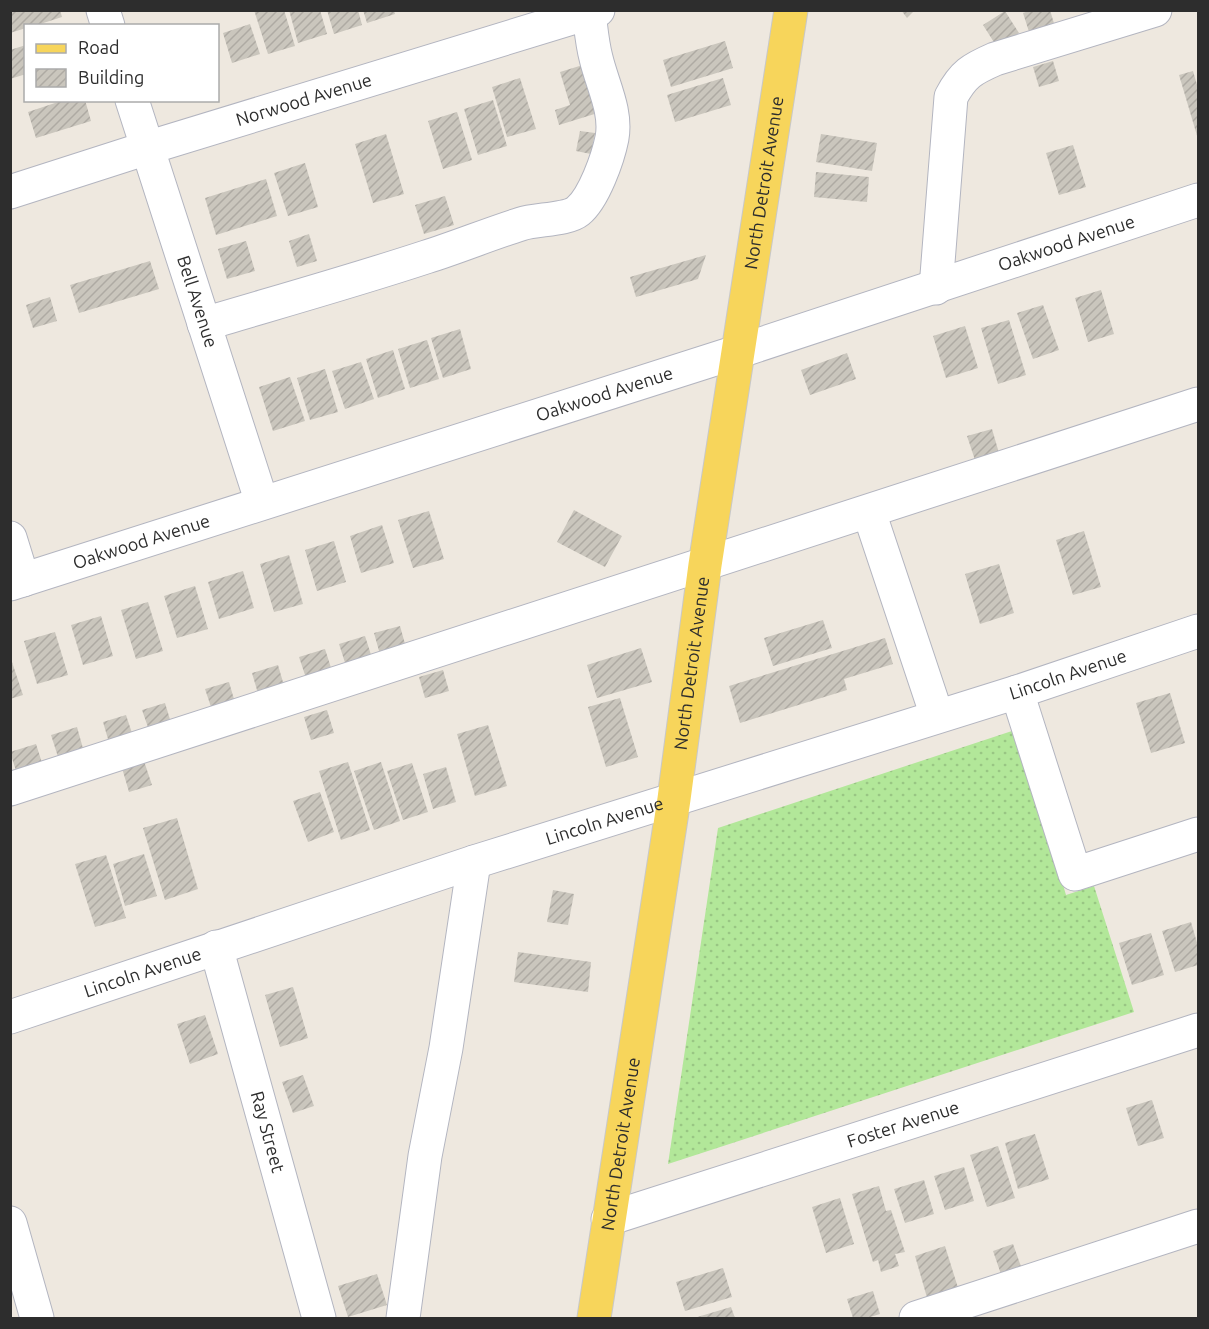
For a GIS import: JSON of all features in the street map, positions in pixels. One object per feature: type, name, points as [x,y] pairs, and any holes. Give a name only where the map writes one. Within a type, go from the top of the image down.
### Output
[{"type":"main road","name":"North Detroit Avenue","points":[[594,1318],[674,799],[705,565],[740,351],[791,10]]},
{"type":"street","points":[[936,288],[951,97],[960,81],[974,68],[995,59],[1155,10]]},
{"type":"street","points":[[204,324],[426,257],[521,224],[540,219],[564,217],[580,209],[595,184],[608,152],[613,121],[596,58],[594,12]]},
{"type":"street","name":"Norwood Avenue","points":[[10,192],[594,12]]},
{"type":"street","name":"Bell Avenue","points":[[133,102],[262,503]]},
{"type":"street","name":"Oakwood Avenue","points":[[17,582],[936,288],[1198,200]]},
{"type":"street","points":[[10,789],[1198,404]]},
{"type":"street","points":[[869,512],[937,716]]},
{"type":"street","points":[[10,538],[17,582]]},
{"type":"street","name":"Lincoln Avenue","points":[[10,1017],[216,946],[474,862],[1017,692],[1198,631]]},
{"type":"street","points":[[1017,692],[1075,874],[1198,834]]},
{"type":"street","points":[[403,1318],[425,1156],[446,1048],[474,862]]},
{"type":"street","name":"Ray Street","points":[[216,946],[319,1318]]},
{"type":"street","name":"Foster Avenue","points":[[609,1219],[1198,1030]]},
{"type":"street","points":[[10,1223],[27,1314]]},
{"type":"street","points":[[916,1318],[1198,1226]]},
{"type":"green space","points":[[1018,729],[1066,895],[1094,886],[1134,1012],[668,1164],[718,828]]},
{"type":"building","points":[[10,10],[60,10],[62,17],[40,24],[24,24],[24,29],[10,33]]},
{"type":"building","points":[[254,10],[284,10],[295,46],[268,54]]},
{"type":"building","points":[[289,10],[320,10],[327,34],[298,43]]},
{"type":"building","points":[[327,10],[358,10],[362,25],[334,34]]},
{"type":"building","points":[[363,10],[394,10],[395,14],[367,23]]},
{"type":"building","points":[[901,10],[915,10],[907,18]]},
{"type":"building","points":[[1031,10],[1050,10],[1056,30],[1031,38],[1023,13]]},
{"type":"building","points":[[1005,11],[1019,33],[997,47],[983,25]]},
{"type":"building","points":[[250,24],[260,54],[232,63],[223,33]]},
{"type":"building","points":[[725,41],[733,68],[671,87],[663,60]]},
{"type":"building","points":[[24,46],[24,75],[10,79],[10,50]]},
{"type":"building","points":[[1053,61],[1059,81],[1039,87],[1033,67]]},
{"type":"building","points":[[586,64],[601,112],[559,125],[555,110],[570,105],[560,72]]},
{"type":"building","points":[[1193,71],[1198,88],[1198,139],[1179,75]]},
{"type":"building","points":[[520,78],[536,129],[507,137],[492,87]]},
{"type":"building","points":[[723,78],[731,105],[675,122],[667,95]]},
{"type":"building","points":[[493,100],[507,146],[478,155],[464,109]]},
{"type":"building","points":[[58,102],[86,102],[91,121],[36,138],[28,112]]},
{"type":"building","points":[[457,112],[472,160],[443,169],[428,121]]},
{"type":"building","points":[[580,131],[595,133],[591,154],[576,151]]},
{"type":"building","points":[[386,134],[404,194],[373,203],[355,144]]},
{"type":"building","points":[[821,134],[877,143],[872,171],[816,162]]},
{"type":"building","points":[[1073,145],[1086,187],[1059,195],[1046,153]]},
{"type":"building","points":[[305,163],[318,207],[288,216],[274,173]]},
{"type":"building","points":[[816,172],[869,177],[867,202],[814,197]]},
{"type":"building","points":[[266,179],[277,216],[216,235],[205,198]]},
{"type":"building","points":[[445,196],[454,225],[424,234],[415,205]]},
{"type":"building","points":[[309,234],[317,261],[297,267],[289,241]]},
{"type":"building","points":[[246,241],[255,271],[227,279],[218,249]]},
{"type":"building","points":[[706,255],[698,279],[636,297],[630,277]]},
{"type":"building","points":[[150,261],[159,289],[79,313],[70,285]]},
{"type":"building","points":[[1101,290],[1114,334],[1088,342],[1075,298]]},
{"type":"building","points":[[50,297],[57,321],[33,328],[26,305]]},
{"type":"building","points":[[1043,305],[1059,350],[1033,359],[1017,313]]},
{"type":"building","points":[[1009,320],[1026,375],[998,384],[981,328]]},
{"type":"building","points":[[965,326],[978,368],[946,378],[933,336]]},
{"type":"building","points":[[460,329],[471,369],[443,378],[431,338]]},
{"type":"building","points":[[427,340],[439,379],[410,388],[398,349]]},
{"type":"building","points":[[393,350],[405,389],[378,398],[366,359]]},
{"type":"building","points":[[847,353],[856,379],[810,395],[801,370]]},
{"type":"building","points":[[361,362],[374,399],[345,409],[332,371]]},
{"type":"building","points":[[325,369],[338,412],[310,420],[297,378]]},
{"type":"building","points":[[290,377],[305,421],[273,431],[259,387]]},
{"type":"building","points":[[992,429],[999,453],[975,460],[967,436]]},
{"type":"building","points":[[574,510],[622,536],[605,567],[557,542]]},
{"type":"building","points":[[429,511],[444,559],[413,568],[398,520]]},
{"type":"building","points":[[382,525],[394,563],[361,573],[350,536]]},
{"type":"building","points":[[1084,531],[1101,587],[1073,595],[1056,540]]},
{"type":"building","points":[[334,541],[346,582],[317,591],[305,550]]},
{"type":"building","points":[[289,555],[303,604],[274,612],[260,564]]},
{"type":"building","points":[[999,564],[1014,613],[980,624],[965,574]]},
{"type":"building","points":[[243,571],[254,608],[219,619],[208,582]]},
{"type":"building","points":[[195,586],[208,629],[177,638],[164,596]]},
{"type":"building","points":[[148,602],[163,651],[136,659],[121,610]]},
{"type":"building","points":[[101,616],[113,656],[83,665],[71,625]]},
{"type":"building","points":[[823,620],[832,648],[773,666],[764,638]]},
{"type":"building","points":[[400,626],[407,651],[381,658],[374,633]]},
{"type":"building","points":[[55,632],[68,675],[37,684],[24,641]]},
{"type":"building","points":[[365,636],[373,661],[347,669],[339,644]]},
{"type":"building","points":[[885,638],[893,664],[844,679],[847,690],[740,723],[729,686]]},
{"type":"building","points":[[641,648],[652,682],[597,698],[587,665]]},
{"type":"building","points":[[325,649],[333,674],[307,681],[299,657]]},
{"type":"building","points":[[10,656],[23,695],[10,699]]},
{"type":"building","points":[[278,665],[285,689],[259,697],[252,673]]},
{"type":"building","points":[[443,670],[449,691],[425,698],[419,677]]},
{"type":"building","points":[[229,682],[236,706],[213,713],[205,689]]},
{"type":"building","points":[[1170,693],[1185,743],[1151,753],[1136,703]]},
{"type":"building","points":[[620,698],[638,757],[606,767],[588,707]]},
{"type":"building","points":[[165,703],[172,726],[150,733],[142,710]]},
{"type":"building","points":[[327,710],[334,733],[311,740],[304,717]]},
{"type":"building","points":[[126,715],[134,739],[110,746],[103,722]]},
{"type":"building","points":[[488,725],[507,786],[475,796],[457,734]]},
{"type":"building","points":[[77,727],[84,752],[59,760],[51,735]]},
{"type":"building","points":[[36,744],[44,769],[18,777],[10,752]]},
{"type":"building","points":[[144,761],[152,785],[129,792],[122,768]]},
{"type":"building","points":[[348,762],[370,830],[341,840],[319,771]]},
{"type":"building","points":[[381,762],[400,821],[374,830],[354,771]]},
{"type":"building","points":[[412,763],[428,812],[403,820],[387,771]]},
{"type":"building","points":[[446,767],[456,802],[433,809],[423,774]]},
{"type":"building","points":[[320,792],[334,832],[308,842],[293,801]]},
{"type":"building","points":[[177,818],[198,889],[165,900],[143,828]]},
{"type":"building","points":[[144,854],[157,896],[125,906],[113,864]]},
{"type":"building","points":[[106,855],[126,918],[95,927],[75,864]]},
{"type":"building","points":[[553,890],[574,894],[568,925],[547,922]]},
{"type":"building","points":[[1191,922],[1198,946],[1198,965],[1175,972],[1162,931]]},
{"type":"building","points":[[1151,933],[1164,975],[1132,985],[1119,943]]},
{"type":"building","points":[[518,952],[591,962],[588,992],[514,982]]},
{"type":"building","points":[[293,987],[308,1038],[280,1047],[265,995]]},
{"type":"building","points":[[205,1015],[218,1054],[190,1064],[177,1024]]},
{"type":"building","points":[[303,1075],[314,1106],[293,1113],[282,1082]]},
{"type":"building","points":[[1152,1100],[1164,1138],[1138,1146],[1126,1108]]},
{"type":"building","points":[[1035,1134],[1049,1179],[1018,1189],[1005,1143]]},
{"type":"building","points":[[998,1146],[1015,1198],[987,1207],[970,1155]]},
{"type":"building","points":[[964,1167],[974,1201],[945,1210],[934,1176]]},
{"type":"building","points":[[924,1180],[934,1214],[905,1223],[894,1189]]},
{"type":"building","points":[[879,1186],[886,1211],[891,1210],[905,1252],[895,1254],[899,1266],[881,1272],[878,1260],[873,1262],[852,1194]]},
{"type":"building","points":[[840,1198],[854,1244],[826,1253],[812,1207]]},
{"type":"building","points":[[1013,1244],[1023,1272],[1003,1280],[993,1251]]},
{"type":"building","points":[[945,1246],[959,1291],[928,1301],[915,1256]]},
{"type":"building","points":[[723,1268],[732,1297],[685,1311],[676,1282]]},
{"type":"building","points":[[377,1274],[387,1305],[348,1317],[338,1286]]},
{"type":"building","points":[[873,1291],[880,1314],[867,1318],[853,1318],[847,1299]]},
{"type":"building","points":[[731,1307],[735,1318],[694,1318]]}]
